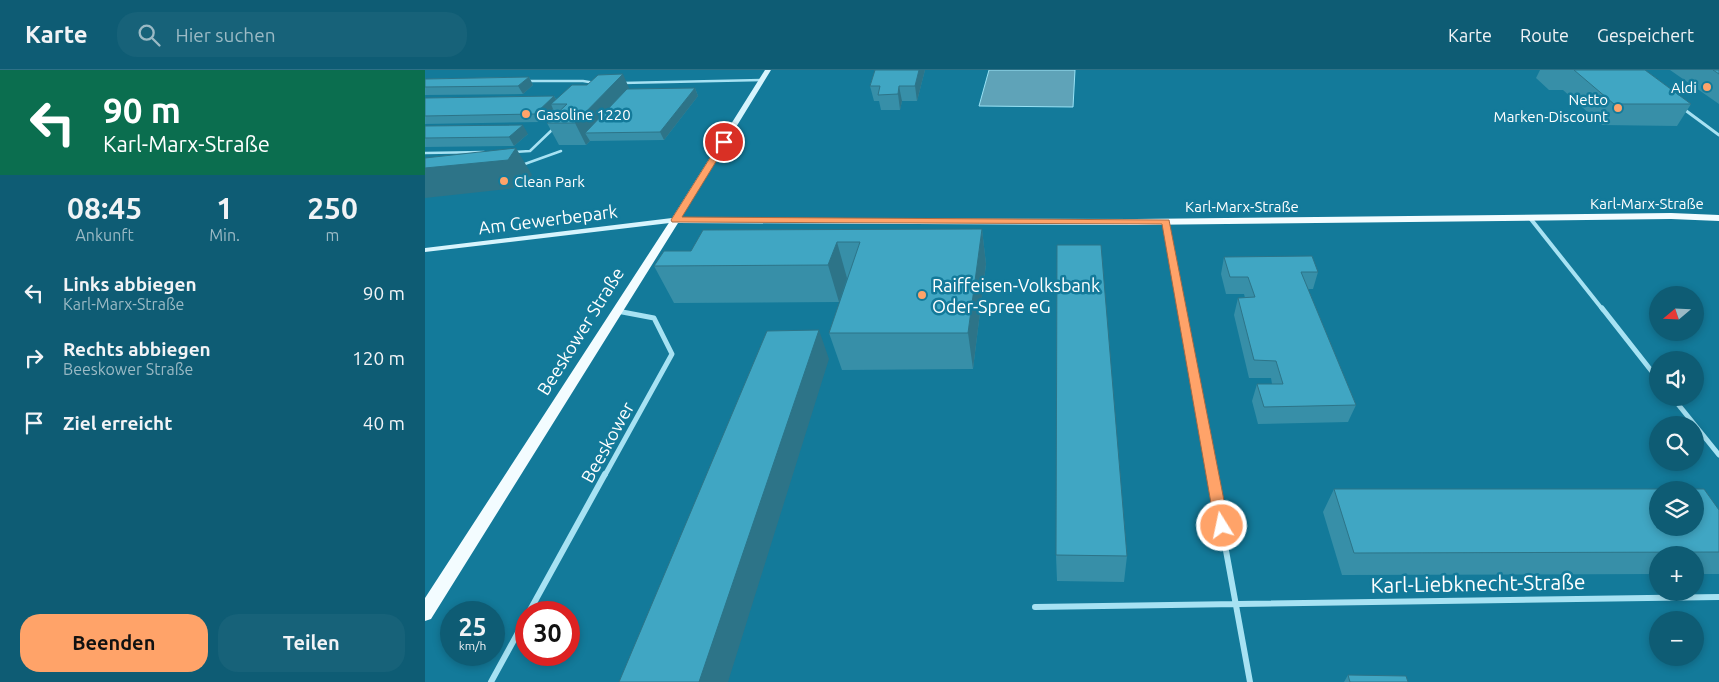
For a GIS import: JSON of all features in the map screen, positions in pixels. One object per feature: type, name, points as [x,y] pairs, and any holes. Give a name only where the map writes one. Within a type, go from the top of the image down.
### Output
[{"type":"main road","name":"Karl-Marx-Straße","points":[[675,220],[1166,222],[1671,216],[1719,218]]},
{"type":"main road","name":"Beeskower Straße","points":[[425,613],[675,220]]},
{"type":"street","name":"Beeskower Straße","points":[[675,220],[768,70]]},
{"type":"street","points":[[1679,106],[1719,135]]},
{"type":"street","points":[[1530,218],[1649,368]]},
{"type":"street","name":"Am Gewerbepark","points":[[425,250],[675,220]]},
{"type":"street","points":[[1166,222],[1250,682]]},
{"type":"street","name":"Beeskower","points":[[535,601],[672,354],[654,318],[617,311]]},
{"type":"street","points":[[1679,406],[1719,455]]},
{"type":"street","name":"Karl-Liebknecht-Straße","points":[[1035,607],[1719,597]]},
{"type":"street","points":[[491,682],[515,638]]},
{"type":"lane","points":[[616,84],[762,80]]},
{"type":"lane","points":[[524,81],[583,81],[599,84],[592,91]]},
{"type":"lane","points":[[512,152],[530,151],[557,124]]},
{"type":"lane","points":[[520,165],[529,164],[561,151]]},
{"type":"lane","points":[[448,157],[456,152]]},
{"type":"lane","points":[[425,153],[485,152]]},
{"type":"water","points":[[989,70],[1075,70],[1073,107],[979,106]]},
{"type":"building","points":[[875,70],[919,70],[915,86],[899,86],[898,94],[878,95],[880,86],[870,86]]},
{"type":"building","points":[[1574,70],[1645,70],[1691,104],[1614,104]]},
{"type":"building","points":[[623,74],[575,123],[547,123],[567,104],[551,104],[572,85],[587,85],[598,75]]},
{"type":"building","points":[[529,77],[518,86],[425,87],[425,79]]},
{"type":"building","points":[[695,88],[660,132],[585,133],[627,89]]},
{"type":"building","points":[[554,96],[535,114],[425,116],[425,98]]},
{"type":"building","points":[[523,125],[509,137],[425,138],[425,126]]},
{"type":"building","points":[[516,148],[508,160],[425,168],[425,158]]},
{"type":"building","points":[[982,229],[968,333],[829,333],[860,242],[837,242],[828,265],[654,266],[664,251],[691,251],[703,230]]},
{"type":"building","points":[[1057,245],[1101,245],[1127,556],[1056,555]]},
{"type":"building","points":[[1312,256],[1318,272],[1301,272],[1356,405],[1264,407],[1257,384],[1283,384],[1276,361],[1254,360],[1238,298],[1255,297],[1248,277],[1230,277],[1224,257]]},
{"type":"building","points":[[819,330],[699,682],[619,682],[767,331]]},
{"type":"building","points":[[1334,489],[1649,489],[1649,536],[1704,536],[1704,489],[1719,510],[1719,552],[1704,552],[1704,546],[1649,546],[1649,552],[1354,553]]},
{"type":"building","points":[[1348,675],[1406,676],[1408,682],[1350,682]]},
{"type":"place","name":"Aldi","points":[[1707,87]]},
{"type":"place","name":"Netto Marken-Discount","points":[[1618,108]]},
{"type":"place","name":"Gasoline 1220","points":[[526,114]]},
{"type":"place","name":"Clean Park","points":[[504,181]]},
{"type":"place","name":"Raiffeisen-Volksbank Oder-Spree eG","points":[[922,295]]},
{"type":"route","points":[[724,142],[675,220],[1166,222],[1222,526]]}]
